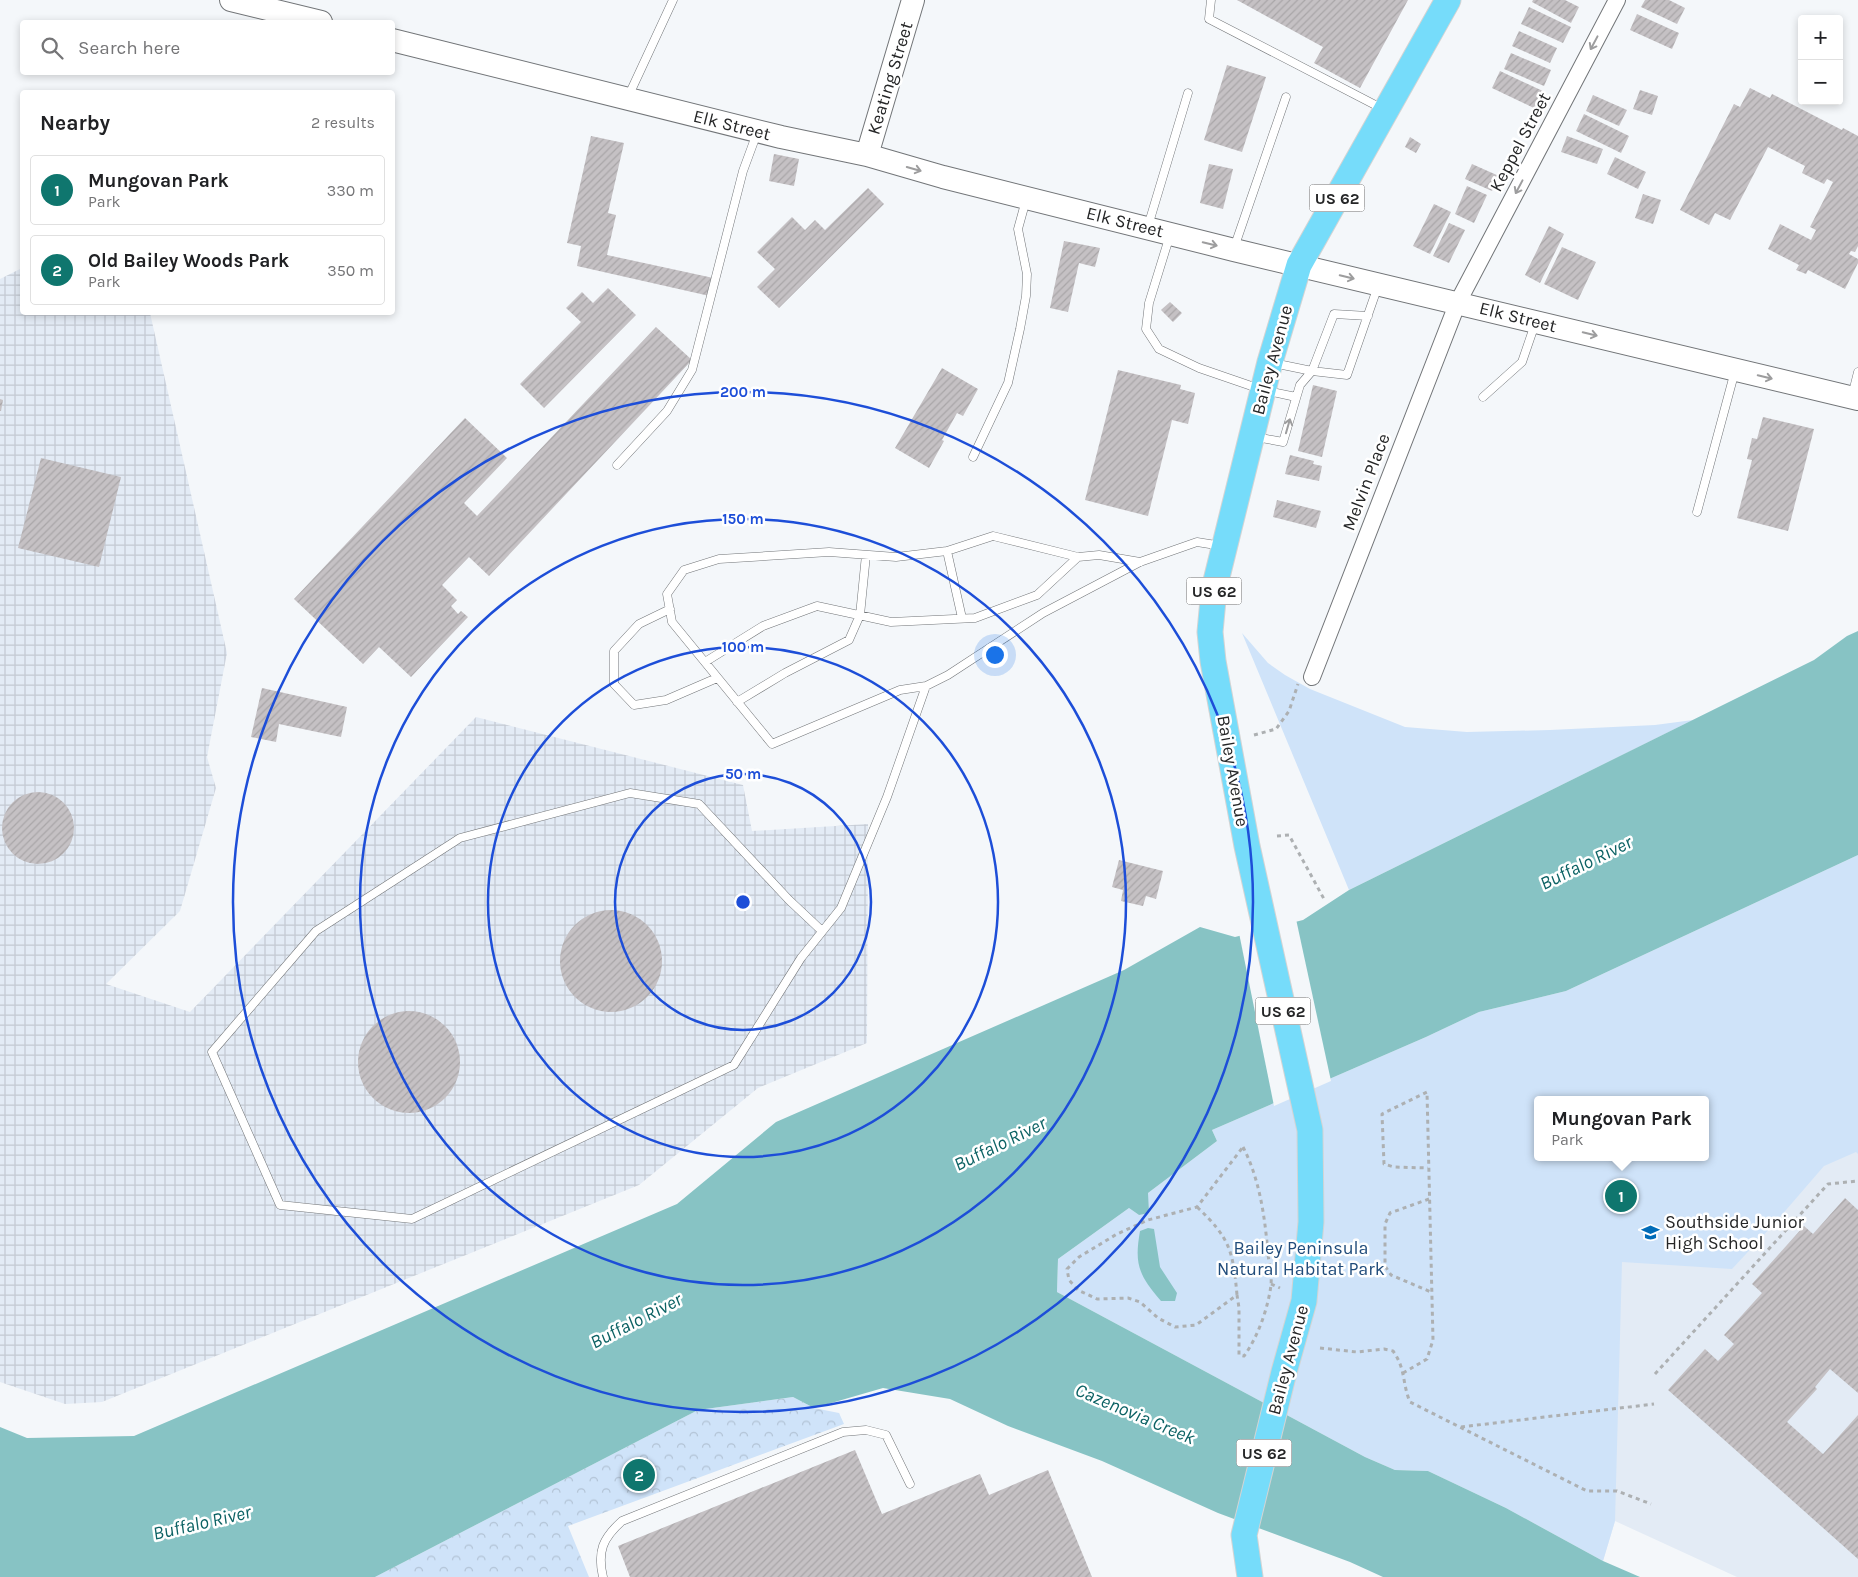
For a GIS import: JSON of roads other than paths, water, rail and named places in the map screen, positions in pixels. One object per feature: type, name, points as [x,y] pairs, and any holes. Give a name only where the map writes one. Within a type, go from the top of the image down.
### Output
[{"type":"main road","points":[[231,0],[313,20]]},
{"type":"main road","name":"Keating Street","points":[[867,155],[913,0]]},
{"type":"main road","name":"Bailey Avenue","points":[[1250,1577],[1244,1535],[1284,1372],[1304,1301],[1311,1222],[1310,1130],[1247,846],[1213,661],[1210,632],[1214,589],[1270,362],[1299,265],[1448,0]]},
{"type":"main road","name":"Elk Street","points":[[395,41],[758,131],[867,155],[943,177],[1234,250],[1458,302],[1855,399]]},
{"type":"street","name":"Keppel Street","points":[[1458,302],[1617,0]]},
{"type":"street","name":"Melvin Place","points":[[1312,677],[1458,302]]},
{"type":"lane","points":[[628,99],[673,0]]},
{"type":"lane","points":[[1211,0],[1209,19],[1387,111]]},
{"type":"lane","points":[[1148,228],[1188,93]]},
{"type":"lane","points":[[1234,250],[1286,97]]},
{"type":"lane","points":[[617,465],[667,411],[692,370],[743,172],[758,131]]},
{"type":"lane","points":[[973,456],[1008,383],[1020,329],[1026,296],[1027,274],[1018,229],[1026,198]]},
{"type":"lane","points":[[1170,234],[1149,303],[1146,329],[1159,349],[1200,368],[1263,390],[1296,397]]},
{"type":"lane","points":[[1270,362],[1312,371],[1347,375],[1378,284]]},
{"type":"lane","points":[[1251,437],[1283,442],[1300,385],[1312,371],[1334,314],[1368,316]]},
{"type":"lane","points":[[1483,397],[1522,362],[1536,321]]},
{"type":"lane","points":[[1698,512],[1736,370]]},
{"type":"lane","points":[[1855,399],[1858,372]]},
{"type":"lane","points":[[1140,562],[1099,555],[1078,557],[994,536],[947,551],[896,557],[829,552],[719,558],[684,570],[667,594],[672,622],[772,744],[900,690],[926,686],[948,675],[1043,613],[1140,562],[1197,542],[1223,547]]},
{"type":"lane","points":[[947,551],[962,618]]},
{"type":"lane","points":[[737,702],[785,673],[849,640],[860,615],[866,555]]},
{"type":"lane","points":[[705,662],[763,626],[817,606],[891,622],[974,618],[1037,595],[1078,557]]},
{"type":"lane","points":[[670,609],[639,624],[614,651],[614,684],[634,705],[666,700],[717,678]]},
{"type":"lane","points":[[822,932],[788,900],[699,804],[630,793],[460,838],[316,931],[212,1052],[280,1205],[412,1218],[734,1065],[801,958],[822,932],[841,908],[887,797],[926,686]]},
{"type":"lane","points":[[603,1577],[601,1547],[611,1530],[622,1521],[843,1432],[866,1430],[886,1435],[910,1484]]},
{"type":"water","points":[[1858,631],[1858,855],[1566,991],[1479,1012],[1212,1130],[1217,1141],[1148,1193],[1149,1213],[1139,1215],[1129,1208],[1058,1259],[1057,1292],[1365,1457],[1395,1470],[1428,1471],[1506,1508],[1603,1561],[1640,1577],[1383,1577],[1350,1562],[1218,1513],[1102,1461],[1008,1426],[950,1399],[883,1388],[814,1408],[793,1397],[698,1410],[375,1577],[0,1577],[0,1427],[27,1438],[134,1436],[677,1204],[776,1122],[1124,970],[1200,927],[1235,937],[1303,920],[1349,890],[1814,660],[1847,636]]},
{"type":"water","points":[[1148,1228],[1154,1229],[1160,1267],[1177,1293],[1175,1301],[1161,1301],[1148,1284],[1140,1269],[1138,1243],[1140,1231]]},
{"type":"place","name":"Mungovan Park","points":[[1621,1196]]},
{"type":"place","name":"Southside Junior High School","points":[[1651,1232]]},
{"type":"place","name":"Old Bailey Woods Park","points":[[639,1475]]},
{"type":"water label","name":"Buffalo River","points":[[1586,863]]},
{"type":"water label","name":"Buffalo River","points":[[1000,1144]]},
{"type":"water label","name":"Buffalo River","points":[[636,1321]]},
{"type":"water label","name":"Cazenovia Creek","points":[[1135,1414]]},
{"type":"water label","name":"Buffalo River","points":[[202,1523]]},
{"type":"park label","name":"Bailey Peninsula Natural Habitat Park","points":[[1301,1258]]}]
